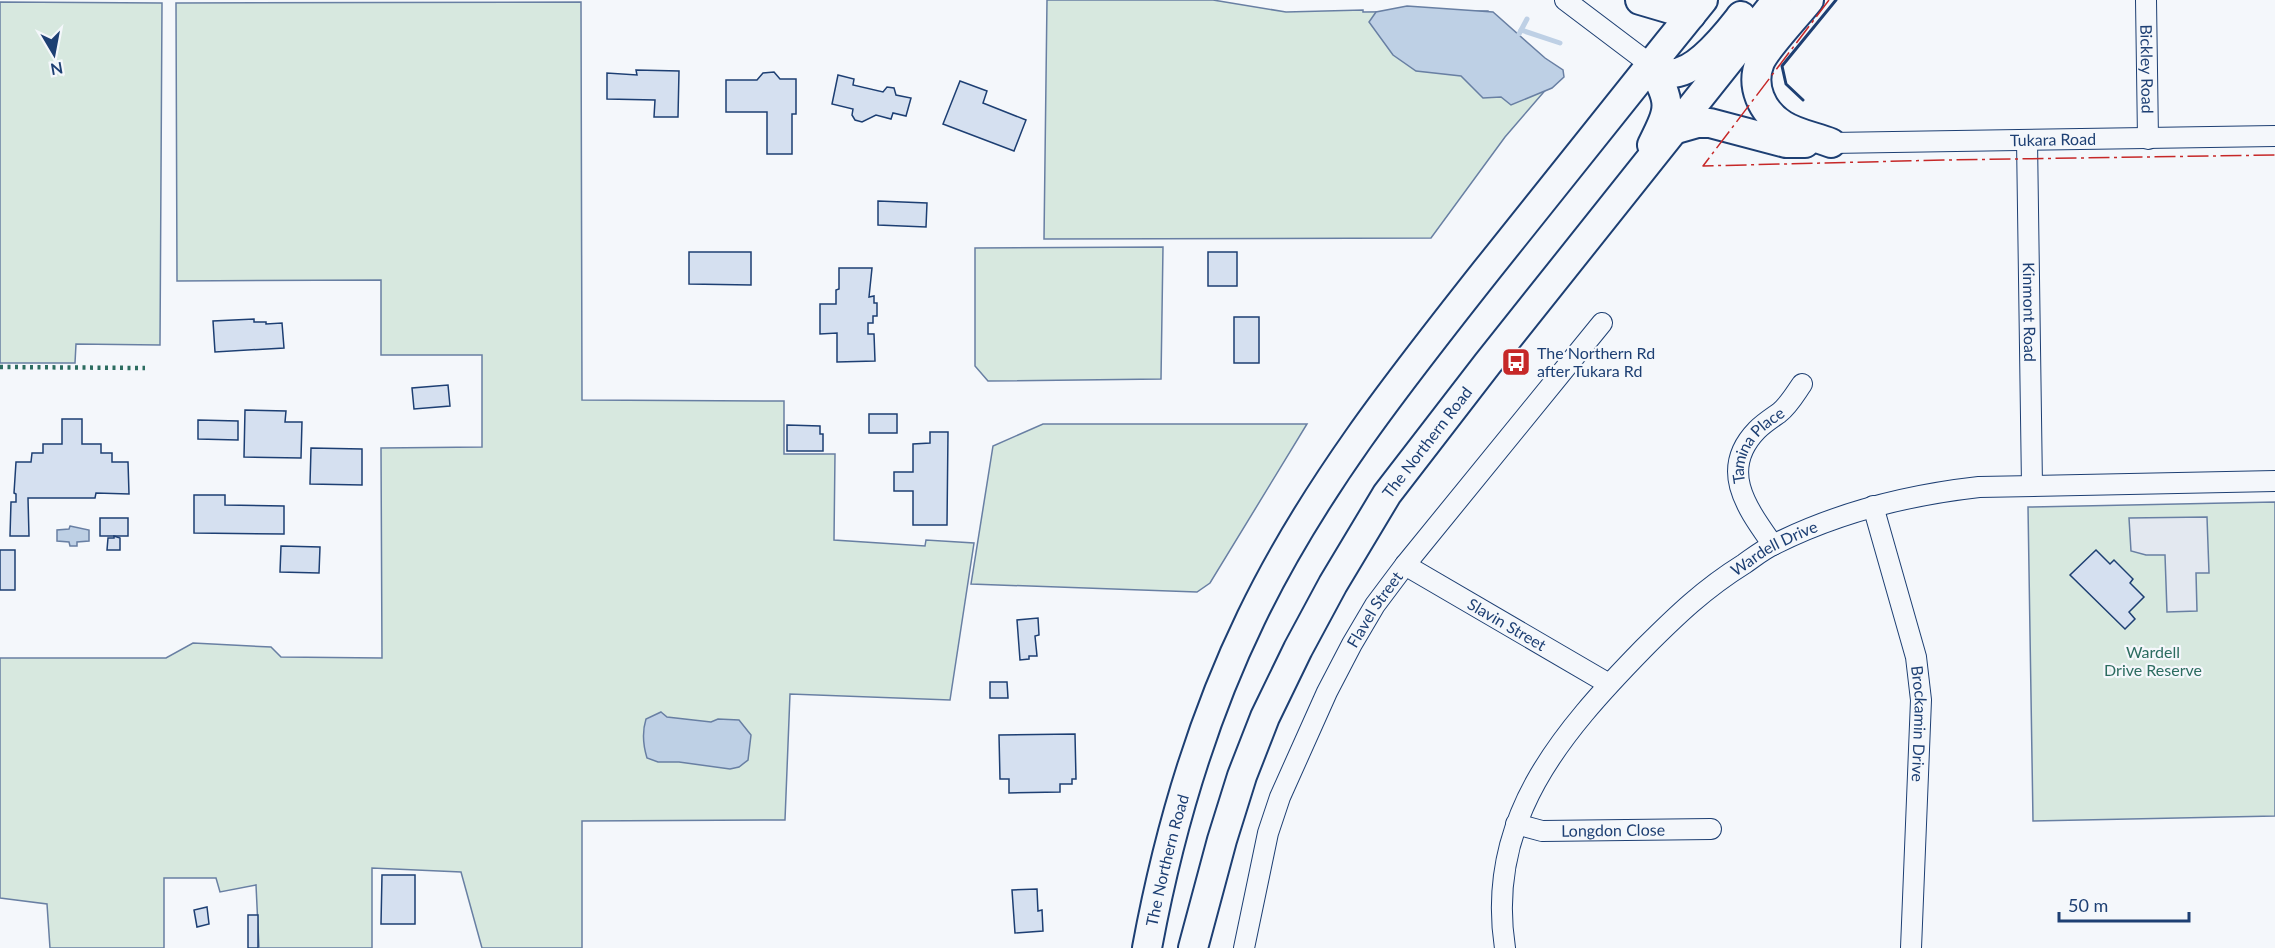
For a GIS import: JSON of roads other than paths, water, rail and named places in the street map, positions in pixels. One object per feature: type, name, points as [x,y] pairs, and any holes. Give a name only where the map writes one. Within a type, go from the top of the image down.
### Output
[{"type":"highway","points":[[1640,0],[1697,8]]},
{"type":"highway","points":[[1651,65],[1666,73],[1695,65],[1719,43],[1754,0]]},
{"type":"highway","name":"The Northern Road","points":[[1193,948],[1209,883],[1242,776],[1270,707],[1333,584],[1388,495],[1488,363],[1777,0]]},
{"type":"highway","points":[[1809,0],[1760,60],[1756,89],[1767,110],[1785,127],[1831,143]]},
{"type":"highway","name":"The Northern Road","points":[[1147,948],[1184,795],[1211,712],[1251,618],[1296,534],[1332,475],[1401,379],[1697,8]]},
{"type":"highway","points":[[1632,184],[1665,118],[1667,102],[1664,88],[1651,65]]},
{"type":"highway","points":[[1676,129],[1697,123],[1710,123],[1786,142],[1831,143]]},
{"type":"street","points":[[1565,0],[1651,65]]},
{"type":"street","name":"Bickley Road","points":[[2146,0],[2148,138]]},
{"type":"street","name":"Tukara Road","points":[[1831,143],[2275,136]]},
{"type":"street","name":"Kinmont Road","points":[[2026,140],[2032,486]]},
{"type":"street","name":"Flavel Street","points":[[1244,948],[1268,833],[1280,797],[1327,692],[1352,644],[1375,605],[1405,565],[1602,323]]},
{"type":"street","name":"Tamina Place","points":[[1773,545],[1751,514],[1743,498],[1739,484],[1739,464],[1743,450],[1751,437],[1787,405],[1802,384]]},
{"type":"street","name":"Wardell Drive","points":[[1505,948],[1502,914],[1503,884],[1508,851],[1530,790],[1548,758],[1609,684],[1694,598],[1773,545],[1822,523],[1873,506],[1933,493],[1979,487],[2275,481]]},
{"type":"street","name":"Brockamin Drive","points":[[1873,506],[1920,676],[1911,948]]},
{"type":"street","name":"Slavin Street","points":[[1405,565],[1609,684]]},
{"type":"street","name":"Longdon Close","points":[[1516,824],[1542,831],[1711,829]]},
{"type":"water","points":[[1407,6],[1493,12],[1545,58],[1563,70],[1564,77],[1552,88],[1511,105],[1501,97],[1483,98],[1461,76],[1416,71],[1393,55],[1369,22],[1376,12]]},
{"type":"water","points":[[70,526],[89,530],[89,541],[77,542],[77,546],[70,546],[69,542],[57,541],[57,530],[69,529]]},
{"type":"water","points":[[661,712],[667,717],[711,722],[718,719],[739,720],[751,735],[748,760],[739,767],[730,769],[679,762],[658,762],[647,758],[643,738],[646,719]]},
{"type":"waterway","points":[[1519,34],[1527,19]]},
{"type":"waterway","points":[[1521,30],[1560,43]]},
{"type":"place","name":"The Northern Rd after Tukara Rd","points":[[1516,362]]},
{"type":"park label","name":"Wardell Drive Reserve","points":[[2153,661]]}]
